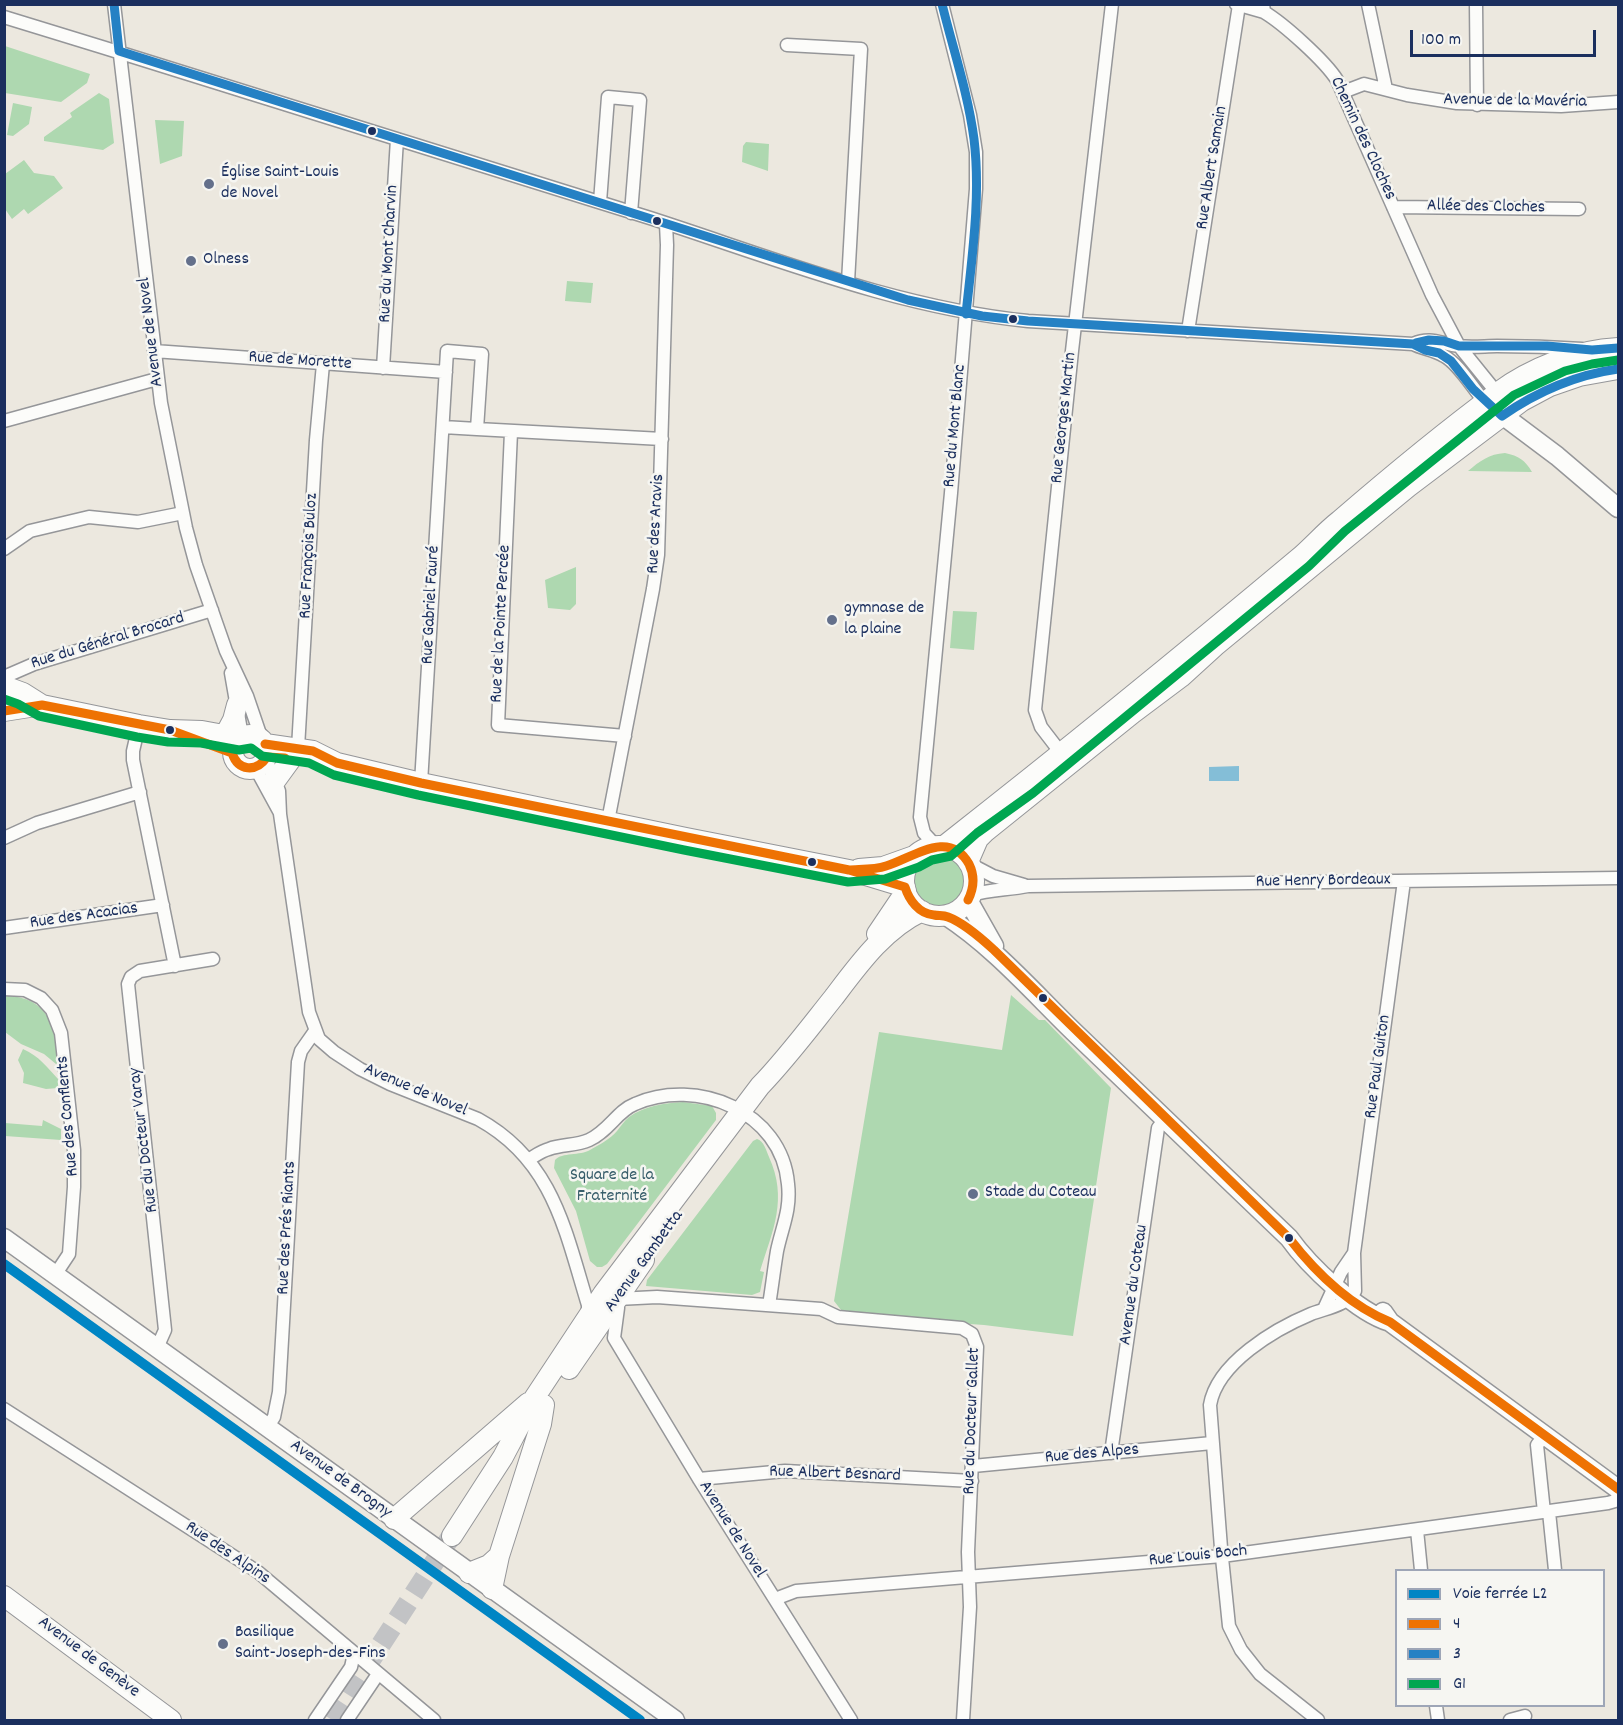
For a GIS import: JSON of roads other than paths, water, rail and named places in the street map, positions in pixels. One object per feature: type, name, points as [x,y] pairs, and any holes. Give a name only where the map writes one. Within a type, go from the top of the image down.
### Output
[{"type":"main road","points":[[969,863],[978,839],[985,832],[1132,713],[1168,688],[1215,646],[1334,548],[1456,451],[1523,376],[1592,350],[1618,348]]},
{"type":"main road","points":[[940,846],[1060,753],[1293,564],[1337,522],[1499,404],[1580,376],[1618,369]]},
{"type":"main road","name":"Chemin des Cloches","points":[[1499,404],[1618,508]]},
{"type":"main road","points":[[4,697],[4,688],[23,693],[42,705]]},
{"type":"main road","points":[[4,711],[42,705],[139,725],[170,730],[202,731],[235,740],[253,735],[263,754]]},
{"type":"main road","points":[[237,705],[233,720],[236,763],[250,770],[263,754]]},
{"type":"main road","points":[[263,754],[295,754],[313,751],[337,763],[421,783],[849,870],[905,889]]},
{"type":"main road","points":[[275,781],[295,754]]},
{"type":"main road","points":[[849,870],[883,867],[914,856],[928,848],[940,846],[956,850],[969,863],[974,883],[969,897],[961,908],[945,915],[931,915],[910,901],[905,889],[907,867],[914,856]]},
{"type":"main road","name":"Avenue Gambetta","points":[[860,963],[905,889]]},
{"type":"main road","points":[[969,897],[999,955]]},
{"type":"main road","name":"Avenue Gambetta","points":[[539,1402],[589,1340],[747,1115],[760,1086],[781,1065],[860,963],[896,925],[922,911]]},
{"type":"main road","points":[[945,915],[969,930],[999,955],[1073,1031],[1289,1238],[1307,1248],[1336,1281],[1353,1295],[1381,1310],[1390,1322],[1618,1489]]},
{"type":"main road","name":"Avenue Gambetta","points":[[452,1536],[539,1402],[588,1315],[747,1115]]},
{"type":"main road","name":"Avenue de Brogny","points":[[4,1239],[675,1720]]},
{"type":"main road","points":[[394,1519],[515,1413],[539,1402],[541,1424],[499,1556],[492,1589]]},
{"type":"main road","points":[[469,1573],[489,1565],[499,1556]]},
{"type":"main road","name":"Avenue de Genève","points":[[4,1596],[171,1720]]},
{"type":"street","name":"Avenue de Novel","points":[[114,4],[157,379],[183,513],[196,565],[226,651],[247,696],[280,814]]},
{"type":"street","name":"Rue du Mont Blanc","points":[[940,846],[924,833],[920,817],[975,210],[976,153],[970,115],[942,4]]},
{"type":"street","name":"Rue Georges Martin","points":[[1060,753],[1041,727],[1035,710],[1112,4]]},
{"type":"street","points":[[1368,4],[1386,89]]},
{"type":"street","points":[[1476,4],[1477,105]]},
{"type":"street","points":[[1237,5],[1263,8]]},
{"type":"street","name":"Rue Albert Samain","points":[[1188,331],[1237,5]]},
{"type":"street","name":"Chemin des Cloches","points":[[1263,8],[1333,73],[1432,295],[1459,346],[1499,404]]},
{"type":"street","points":[[4,17],[600,202],[848,282],[966,314],[1076,325],[1413,344],[1446,357]]},
{"type":"street","points":[[787,45],[861,49],[848,282]]},
{"type":"street","name":"Avenue de la Mavéria","points":[[1343,92],[1364,84],[1438,101],[1477,105],[1561,106],[1618,102]]},
{"type":"street","points":[[600,202],[608,98],[640,100],[632,213]]},
{"type":"street","name":"Rue du Mont Charvin","points":[[383,368],[397,139]]},
{"type":"street","name":"Allée des Cloches","points":[[1393,207],[1579,209]]},
{"type":"street","name":"Rue des Aravis","points":[[608,821],[656,570],[662,439],[666,224]]},
{"type":"street","name":"Chemin des Cloches","points":[[1432,295],[1446,357],[1499,404]]},
{"type":"street","points":[[1413,344],[1422,340],[1444,341],[1459,346],[1547,346],[1592,350]]},
{"type":"street","name":"Rue de Morette","points":[[154,351],[446,372]]},
{"type":"street","points":[[477,429],[482,354],[447,351],[443,427],[511,432],[662,439]]},
{"type":"street","name":"Rue François Buloz","points":[[295,754],[323,364]]},
{"type":"street","points":[[4,421],[157,379]]},
{"type":"street","name":"Rue Gabriel Fauré","points":[[421,783],[443,427]]},
{"type":"street","name":"Rue de la Pointe Percée","points":[[511,432],[498,725],[625,736]]},
{"type":"street","points":[[4,549],[30,531],[89,517],[143,521],[183,513]]},
{"type":"street","name":"Rue du Général Brocard","points":[[4,677],[34,664],[212,610]]},
{"type":"street","name":"Avenue de Novel","points":[[226,651],[237,705]]},
{"type":"street","points":[[139,725],[133,756],[175,966]]},
{"type":"street","name":"Avenue de Novel","points":[[263,754],[279,791],[280,814],[309,1012],[319,1039],[334,1052],[374,1077],[456,1109],[489,1125],[513,1143],[544,1180],[557,1206],[588,1305],[588,1315]]},
{"type":"street","points":[[4,838],[37,823],[140,792]]},
{"type":"street","name":"Rue Henry Bordeaux","points":[[969,863],[993,876],[1028,886]]},
{"type":"street","name":"Rue Henry Bordeaux","points":[[969,897],[987,890],[1005,891],[1028,886],[1618,878]]},
{"type":"street","name":"Rue Paul Guiton","points":[[1353,1295],[1354,1253],[1404,881]]},
{"type":"street","name":"Rue des Acacias","points":[[4,928],[163,905]]},
{"type":"street","name":"Rue du Docteur Varay","points":[[156,1348],[165,1330],[129,980],[136,973],[213,959]]},
{"type":"street","name":"Rue des Conflents","points":[[4,989],[25,990],[41,998],[57,1017],[61,1033],[74,1150],[74,1187],[69,1254],[56,1275]]},
{"type":"street","name":"Rue des Prés Riants","points":[[267,1428],[274,1417],[279,1392],[298,1062],[301,1051],[315,1031]]},
{"type":"street","points":[[528,1160],[549,1149],[586,1142],[602,1133],[628,1107],[659,1097],[684,1094],[706,1097],[732,1105],[747,1115],[766,1133],[777,1148],[785,1166],[789,1185],[786,1222],[778,1250],[769,1305]]},
{"type":"street","name":"Avenue du Coteau","points":[[1111,1453],[1158,1128],[1166,1119]]},
{"type":"street","name":"Rue Paul Guiton","points":[[1324,1309],[1336,1281],[1354,1253]]},
{"type":"street","name":"Rue du Docteur Gallet","points":[[630,1281],[657,1297]]},
{"type":"street","points":[[1318,1720],[1260,1674],[1246,1659],[1227,1619],[1210,1412],[1212,1397],[1223,1376],[1246,1353],[1297,1321],[1353,1295]]},
{"type":"street","name":"Rue du Docteur Gallet","points":[[617,1299],[657,1297],[821,1309],[838,1317],[962,1329],[972,1334],[977,1347],[969,1577],[970,1607],[963,1720]]},
{"type":"street","points":[[589,1340],[599,1337],[614,1338],[617,1299]]},
{"type":"street","name":"Avenue de Novel","points":[[614,1338],[699,1479],[851,1720]]},
{"type":"street","name":"Rue des Alpins","points":[[4,1409],[258,1572],[434,1720]]},
{"type":"street","points":[[1544,1436],[1537,1444],[1555,1569]]},
{"type":"street","name":"Rue des Alpes","points":[[973,1466],[1212,1443]]},
{"type":"street","name":"Rue Albert Besnard","points":[[699,1479],[785,1472],[972,1481]]},
{"type":"street","name":"Rue Louis Boch","points":[[775,1599],[796,1591],[1222,1556],[1608,1503],[1615,1501],[1618,1496]]},
{"type":"street","points":[[1417,1530],[1421,1569]]},
{"type":"street","points":[[315,1720],[351,1667],[354,1654]]},
{"type":"street","points":[[347,1720],[378,1674]]},
{"type":"street","points":[[1510,1720],[1524,1714]]},
{"type":"water","points":[[1239,766],[1239,781],[1209,781],[1209,767]]},
{"type":"tunnel","points":[[332,1720],[450,1538]]},
{"type":"rail line","name":"L2","points":[[4,1264],[640,1720]]},
{"type":"place","name":"Église Saint-Louis de Novel","points":[[209,184]]},
{"type":"place","name":"Olness","points":[[191,261]]},
{"type":"place","name":"gymnase de la plaine","points":[[832,620]]},
{"type":"place","name":"Stade du Coteau","points":[[973,1194]]},
{"type":"place","name":"Basilique Saint-Joseph-des-Fins","points":[[223,1644]]},
{"type":"park label","name":"Square de la Fraternité","points":[[612,1187]]}]
